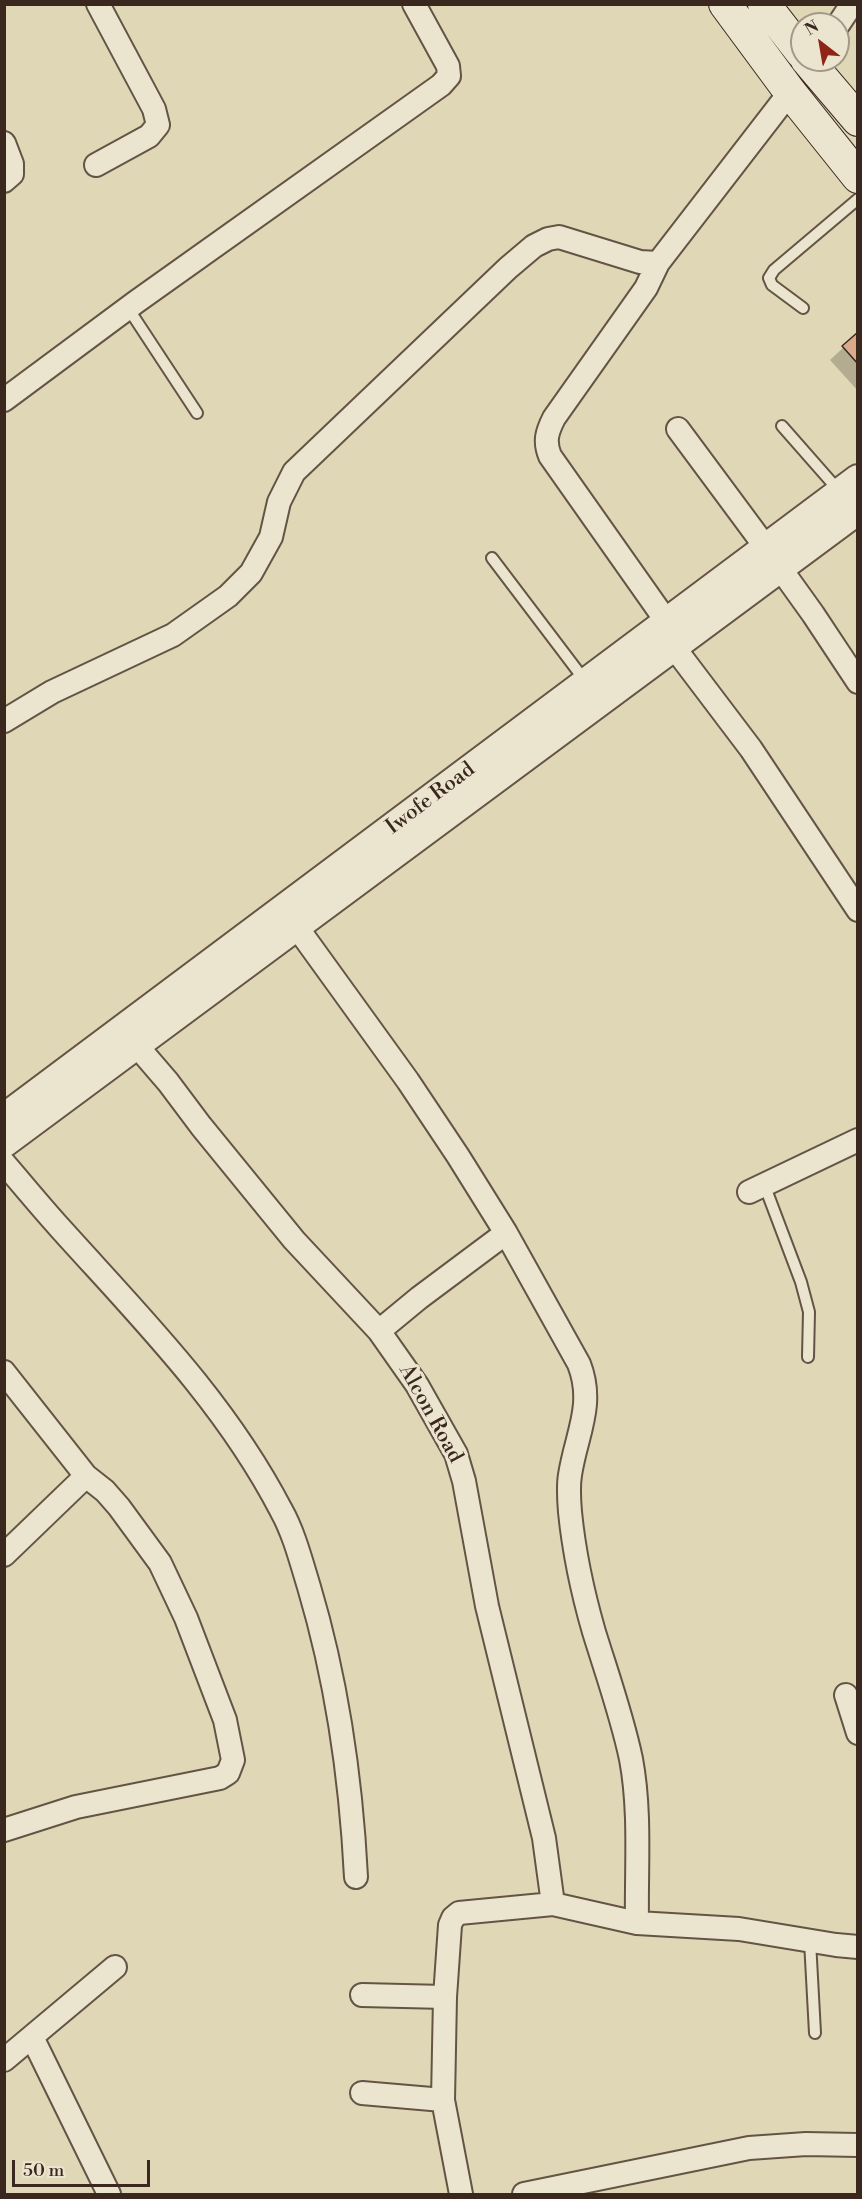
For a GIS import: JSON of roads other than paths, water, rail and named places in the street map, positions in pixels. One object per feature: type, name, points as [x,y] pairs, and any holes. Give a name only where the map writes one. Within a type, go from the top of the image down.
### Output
[{"type":"main road","points":[[725,4],[790,92],[858,177]]},
{"type":"main road","points":[[764,4],[790,36]]},
{"type":"main road","points":[[819,72],[858,120]]},
{"type":"street","points":[[96,165],[149,136],[158,125],[154,109],[98,4]]},
{"type":"street","points":[[4,400],[128,308],[441,85],[449,76],[448,66],[414,4]]},
{"type":"street","points":[[790,92],[658,263],[646,288],[554,418],[547,431],[545,444],[550,456],[751,749],[858,910]]},
{"type":"street","points":[[4,143],[12,164],[12,174],[4,181]]},
{"type":"street","points":[[4,721],[52,692],[173,634],[228,596],[251,573],[271,537],[279,502],[294,472],[464,308],[534,246],[548,239],[559,237],[640,262],[658,263]]},
{"type":"street","points":[[678,429],[774,559],[858,682]]},
{"type":"street","name":"Iwofe Road","points":[[4,1143],[296,926],[670,634],[774,559],[852,494]]},
{"type":"street","name":"Iwofe Road","points":[[4,1118],[586,683],[670,634]]},
{"type":"street","points":[[296,926],[408,1081],[506,1233],[579,1364],[585,1381],[586,1402],[569,1478],[570,1512],[591,1618],[631,1760],[635,1794],[637,1923]]},
{"type":"street","name":"Alcon Road","points":[[137,1046],[294,1240],[379,1331],[417,1385],[456,1454],[464,1481],[487,1606],[544,1838],[553,1904]]},
{"type":"street","points":[[756,1188],[858,1140]]},
{"type":"street","points":[[4,1163],[189,1371],[251,1457],[283,1512],[303,1566],[331,1677],[347,1765],[356,1878]]},
{"type":"street","points":[[379,1331],[506,1233]]},
{"type":"street","points":[[4,1830],[76,1807],[220,1778],[228,1773],[233,1760],[225,1720],[207,1668],[160,1563],[119,1507],[105,1491],[86,1476],[8,1383]]},
{"type":"street","points":[[4,1555],[86,1476]]},
{"type":"street","points":[[846,1695],[858,1733]]},
{"type":"street","points":[[461,2194],[443,2100],[445,1997],[453,1917],[459,1912],[553,1904],[637,1923],[739,1929],[858,1947]]},
{"type":"street","points":[[4,2060],[115,1967]]},
{"type":"street","points":[[362,1995],[445,1997]]},
{"type":"street","points":[[32,2037],[110,2194]]},
{"type":"street","points":[[362,2093],[443,2100]]},
{"type":"street","points":[[524,2194],[749,2148],[806,2144],[858,2145]]},
{"type":"lane","points":[[803,309],[772,285],[769,278],[774,270],[858,199]]},
{"type":"lane","points":[[128,308],[197,412]]},
{"type":"lane","points":[[782,426],[852,494]]},
{"type":"lane","points":[[492,558],[586,683]]},
{"type":"lane","points":[[756,1188],[801,1282],[809,1312],[808,1357]]},
{"type":"lane","points":[[810,1941],[815,2033]]}]
